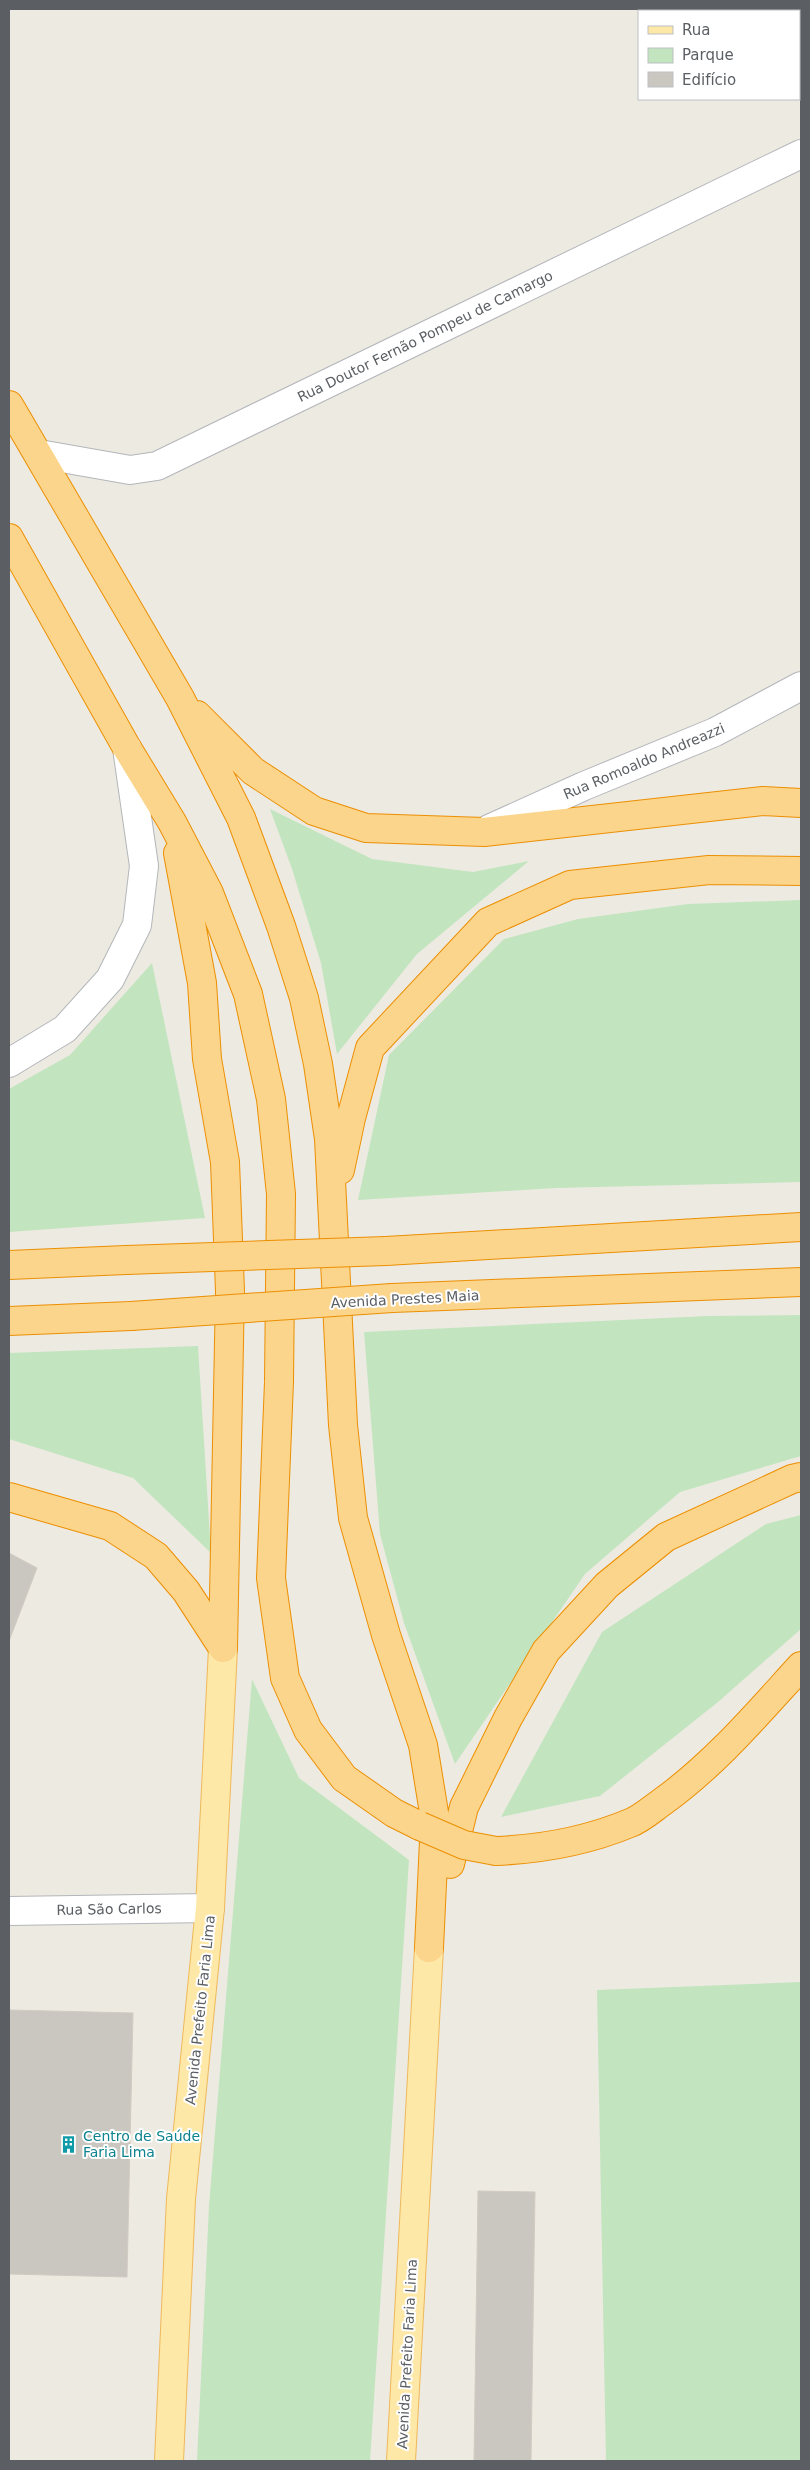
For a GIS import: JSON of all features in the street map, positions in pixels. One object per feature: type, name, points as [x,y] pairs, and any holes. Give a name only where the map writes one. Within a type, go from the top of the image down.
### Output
[{"type":"highway","points":[[9,404],[180,698],[241,818],[281,926],[304,998],[318,1064],[329,1139],[343,1425],[353,1518],[386,1635],[423,1746],[435,1819],[429,1948]]},
{"type":"highway","points":[[9,538],[127,748],[172,822],[210,893],[248,994],[271,1099],[281,1194],[279,1382],[271,1578],[285,1678],[308,1730],[344,1778],[394,1813],[464,1845],[496,1851],[537,1849],[574,1842],[632,1823],[687,1783],[725,1749],[801,1666]]},
{"type":"highway","points":[[180,698],[253,771],[314,811],[366,828],[484,832],[763,801],[801,803]]},
{"type":"highway","points":[[172,822],[192,920],[202,983],[207,1059],[225,1162],[230,1291],[223,1648]]},
{"type":"highway","points":[[332,1210],[351,1118],[370,1048],[488,922],[570,886],[709,870],[801,870]]},
{"type":"highway","points":[[9,1265],[386,1251],[801,1227]]},
{"type":"highway","name":"Avenida Prestes Maia","points":[[9,1321],[132,1316],[392,1298],[801,1282]]},
{"type":"highway","points":[[429,1948],[464,1807],[508,1718],[546,1651],[606,1584],[666,1538],[792,1479],[801,1477]]},
{"type":"highway","points":[[9,1497],[110,1526],[156,1556],[186,1591],[223,1648]]},
{"type":"main road","name":"Avenida Prefeito Faria Lima","points":[[169,2461],[180,2199],[210,1908],[223,1648]]},
{"type":"main road","name":"Avenida Prefeito Faria Lima","points":[[400,2461],[429,1948]]},
{"type":"street","name":"Rua Doutor Fernão Pompeu de Camargo","points":[[39,454],[130,470],[157,466],[801,154]]},
{"type":"street","name":"Rua Romoaldo Andreazzi","points":[[484,832],[584,786],[715,732],[801,686]]},
{"type":"street","points":[[9,1063],[65,1029],[110,979],[137,925],[144,866],[127,748]]},
{"type":"street","name":"Rua São Carlos","points":[[9,1911],[210,1908]]},
{"type":"green space","points":[[270,809],[372,859],[473,872],[529,861],[417,954],[337,1054],[321,963],[292,869]]},
{"type":"green space","points":[[801,900],[801,1182],[556,1188],[358,1200],[389,1055],[504,939],[578,919],[688,904]]},
{"type":"green space","points":[[152,963],[205,1218],[9,1232],[9,1089],[70,1055]]},
{"type":"green space","points":[[801,1315],[801,1456],[680,1492],[585,1574],[455,1764],[404,1623],[380,1534],[364,1332],[708,1316]]},
{"type":"green space","points":[[198,1346],[211,1553],[133,1478],[9,1439],[9,1353]]},
{"type":"green space","points":[[801,1515],[801,1629],[718,1702],[600,1796],[501,1817],[602,1632],[766,1524]]},
{"type":"green space","points":[[252,1679],[299,1778],[409,1860],[370,2461],[197,2461],[209,2206]]},
{"type":"green space","points":[[801,1982],[801,2461],[606,2461],[597,1990]]},
{"type":"building","points":[[9,1553],[37,1568],[9,1641]]},
{"type":"building","name":"Centro de Saúde Faria Lima","points":[[9,2010],[133,2013],[127,2277],[9,2274]]},
{"type":"building","points":[[478,2191],[535,2192],[531,2461],[474,2461]]},
{"type":"place","name":"Centro de Saúde Faria Lima","points":[[69,2144]]}]
